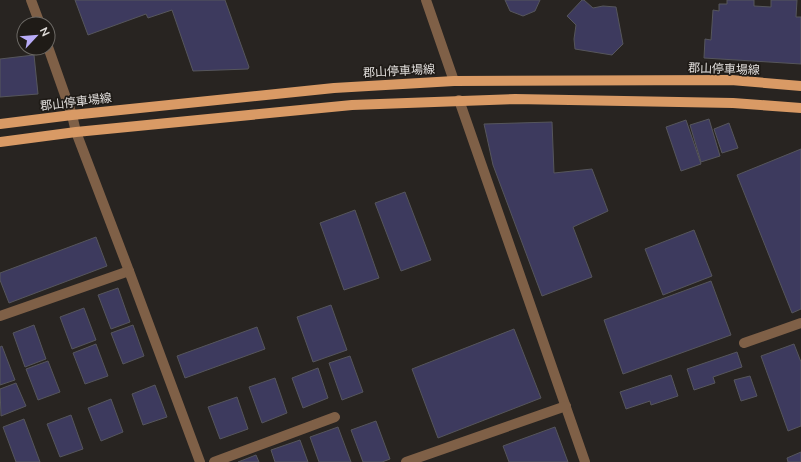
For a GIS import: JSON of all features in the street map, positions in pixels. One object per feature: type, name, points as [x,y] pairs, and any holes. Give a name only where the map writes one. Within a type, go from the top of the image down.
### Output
[{"type":"main road","name":"郡山停車場線","points":[[0,124],[72,115],[334,88],[454,81],[731,80],[801,86]]},
{"type":"main road","points":[[0,142],[76,132],[352,105],[459,100],[632,100],[732,103],[801,108]]},
{"type":"street","points":[[31,0],[37,16]]},
{"type":"street","points":[[426,0],[454,81]]},
{"type":"street","points":[[51,56],[72,115],[76,132],[130,271],[200,462]]},
{"type":"street","points":[[459,100],[585,462]]},
{"type":"street","points":[[0,316],[130,271]]},
{"type":"street","points":[[744,343],[801,323]]},
{"type":"street","points":[[406,462],[566,406]]},
{"type":"street","points":[[214,462],[335,417]]},
{"type":"building","points":[[75,0],[225,0],[249,67],[248,69],[193,71],[172,10],[148,18],[146,14],[88,35]]},
{"type":"building","points":[[505,0],[540,0],[535,11],[523,16],[510,11]]},
{"type":"building","points":[[582,0],[593,8],[603,6],[616,7],[623,44],[612,55],[575,49],[574,39],[576,25],[567,16]]},
{"type":"building","points":[[727,0],[754,0],[754,6],[771,7],[771,0],[797,0],[796,17],[801,17],[801,64],[704,58],[705,39],[711,40],[713,10],[719,11],[719,4],[727,4]]},
{"type":"building","points":[[34,56],[38,94],[0,97],[0,59]]},
{"type":"building","points":[[709,119],[720,156],[701,162],[690,125]]},
{"type":"building","points":[[686,120],[701,164],[681,171],[666,127]]},
{"type":"building","points":[[552,122],[554,173],[592,169],[608,211],[573,227],[592,277],[542,296],[493,165],[484,124]]},
{"type":"building","points":[[729,123],[738,148],[722,153],[714,129]]},
{"type":"building","points":[[801,149],[801,309],[792,313],[737,175]]},
{"type":"building","points":[[405,192],[431,260],[401,271],[375,203]]},
{"type":"building","points":[[355,210],[379,278],[344,290],[320,223]]},
{"type":"building","points":[[694,230],[712,276],[663,295],[645,249]]},
{"type":"building","points":[[96,237],[107,266],[9,303],[0,280],[0,273]]},
{"type":"building","points":[[711,281],[731,335],[623,374],[604,320]]},
{"type":"building","points":[[118,288],[130,322],[111,329],[98,295]]},
{"type":"building","points":[[331,305],[347,350],[313,362],[297,317]]},
{"type":"building","points":[[84,308],[96,340],[72,349],[60,317]]},
{"type":"building","points":[[34,325],[46,359],[25,367],[13,333]]},
{"type":"building","points":[[133,325],[144,356],[123,364],[111,333]]},
{"type":"building","points":[[257,327],[265,349],[185,378],[177,356]]},
{"type":"building","points":[[514,329],[541,398],[438,438],[412,369]]},
{"type":"building","points":[[96,344],[108,376],[85,384],[73,353]]},
{"type":"building","points":[[794,344],[801,362],[801,426],[788,431],[761,356]]},
{"type":"building","points":[[2,346],[15,380],[0,385],[0,347]]},
{"type":"building","points":[[737,352],[742,367],[713,377],[715,383],[694,390],[687,369]]},
{"type":"building","points":[[350,356],[363,392],[342,400],[329,363]]},
{"type":"building","points":[[48,361],[60,392],[38,400],[26,369]]},
{"type":"building","points":[[318,368],[328,398],[303,408],[292,378]]},
{"type":"building","points":[[671,375],[678,396],[651,405],[650,401],[626,409],[620,392]]},
{"type":"building","points":[[750,376],[757,396],[741,401],[734,380]]},
{"type":"building","points":[[275,378],[287,413],[262,423],[249,387]]},
{"type":"building","points":[[16,383],[26,406],[1,416],[0,389]]},
{"type":"building","points":[[155,385],[167,417],[143,425],[132,394]]},
{"type":"building","points":[[237,397],[248,429],[220,439],[208,407]]},
{"type":"building","points":[[111,399],[123,432],[101,441],[88,408]]},
{"type":"building","points":[[71,415],[83,449],[60,457],[47,424]]},
{"type":"building","points":[[24,419],[40,462],[16,462],[3,427]]},
{"type":"building","points":[[376,421],[390,459],[382,462],[363,462],[351,430]]},
{"type":"building","points":[[338,427],[351,462],[319,462],[310,437]]},
{"type":"building","points":[[555,427],[568,462],[509,462],[503,446]]},
{"type":"building","points":[[300,440],[308,462],[275,462],[271,450]]},
{"type":"building","points":[[801,452],[801,462],[788,462],[787,458]]},
{"type":"building","points":[[256,455],[259,462],[238,462]]}]
